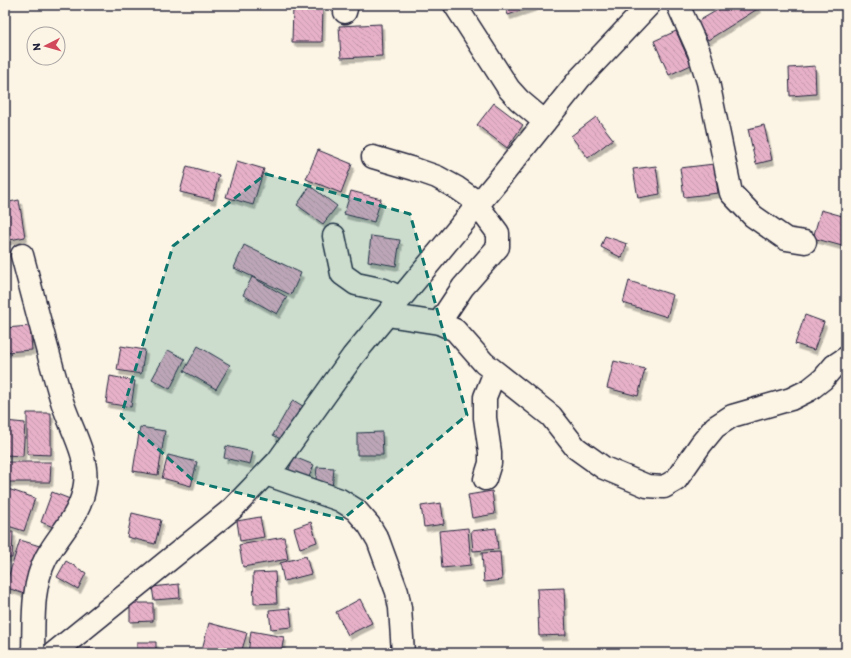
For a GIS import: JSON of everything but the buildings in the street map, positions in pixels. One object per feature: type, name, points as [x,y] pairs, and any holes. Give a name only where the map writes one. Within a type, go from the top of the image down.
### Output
[{"type":"street","points":[[455,5],[509,89],[519,100],[545,122]]},
{"type":"street","points":[[678,5],[699,52],[708,82],[731,193],[753,216],[786,239],[805,242]]},
{"type":"street","points":[[54,653],[232,509],[278,461],[353,356],[478,206],[580,78],[640,9]]},
{"type":"street","points":[[373,157],[437,177],[457,188],[470,197],[498,233],[498,247],[463,287],[439,324]]},
{"type":"street","points":[[334,236],[342,274],[356,284],[384,290],[401,298]]},
{"type":"street","points":[[22,255],[61,399],[84,463],[86,483],[82,499],[75,515],[46,558],[40,576],[35,594],[33,653]]},
{"type":"street","points":[[387,315],[439,324],[456,330],[484,363],[551,416],[576,448],[604,468],[647,486],[664,487],[676,480],[701,444],[715,427],[732,416],[791,399],[810,390],[823,379],[834,366],[846,358]]},
{"type":"street","points":[[485,479],[490,463],[490,452],[485,418],[485,397],[495,372]]},
{"type":"street","points":[[266,474],[340,500],[356,510],[369,525],[378,540],[397,592],[400,608],[403,653]]},
{"type":"highlighted area","points":[[266,174],[410,214],[467,415],[343,519],[195,482],[121,416],[173,246]]}]
